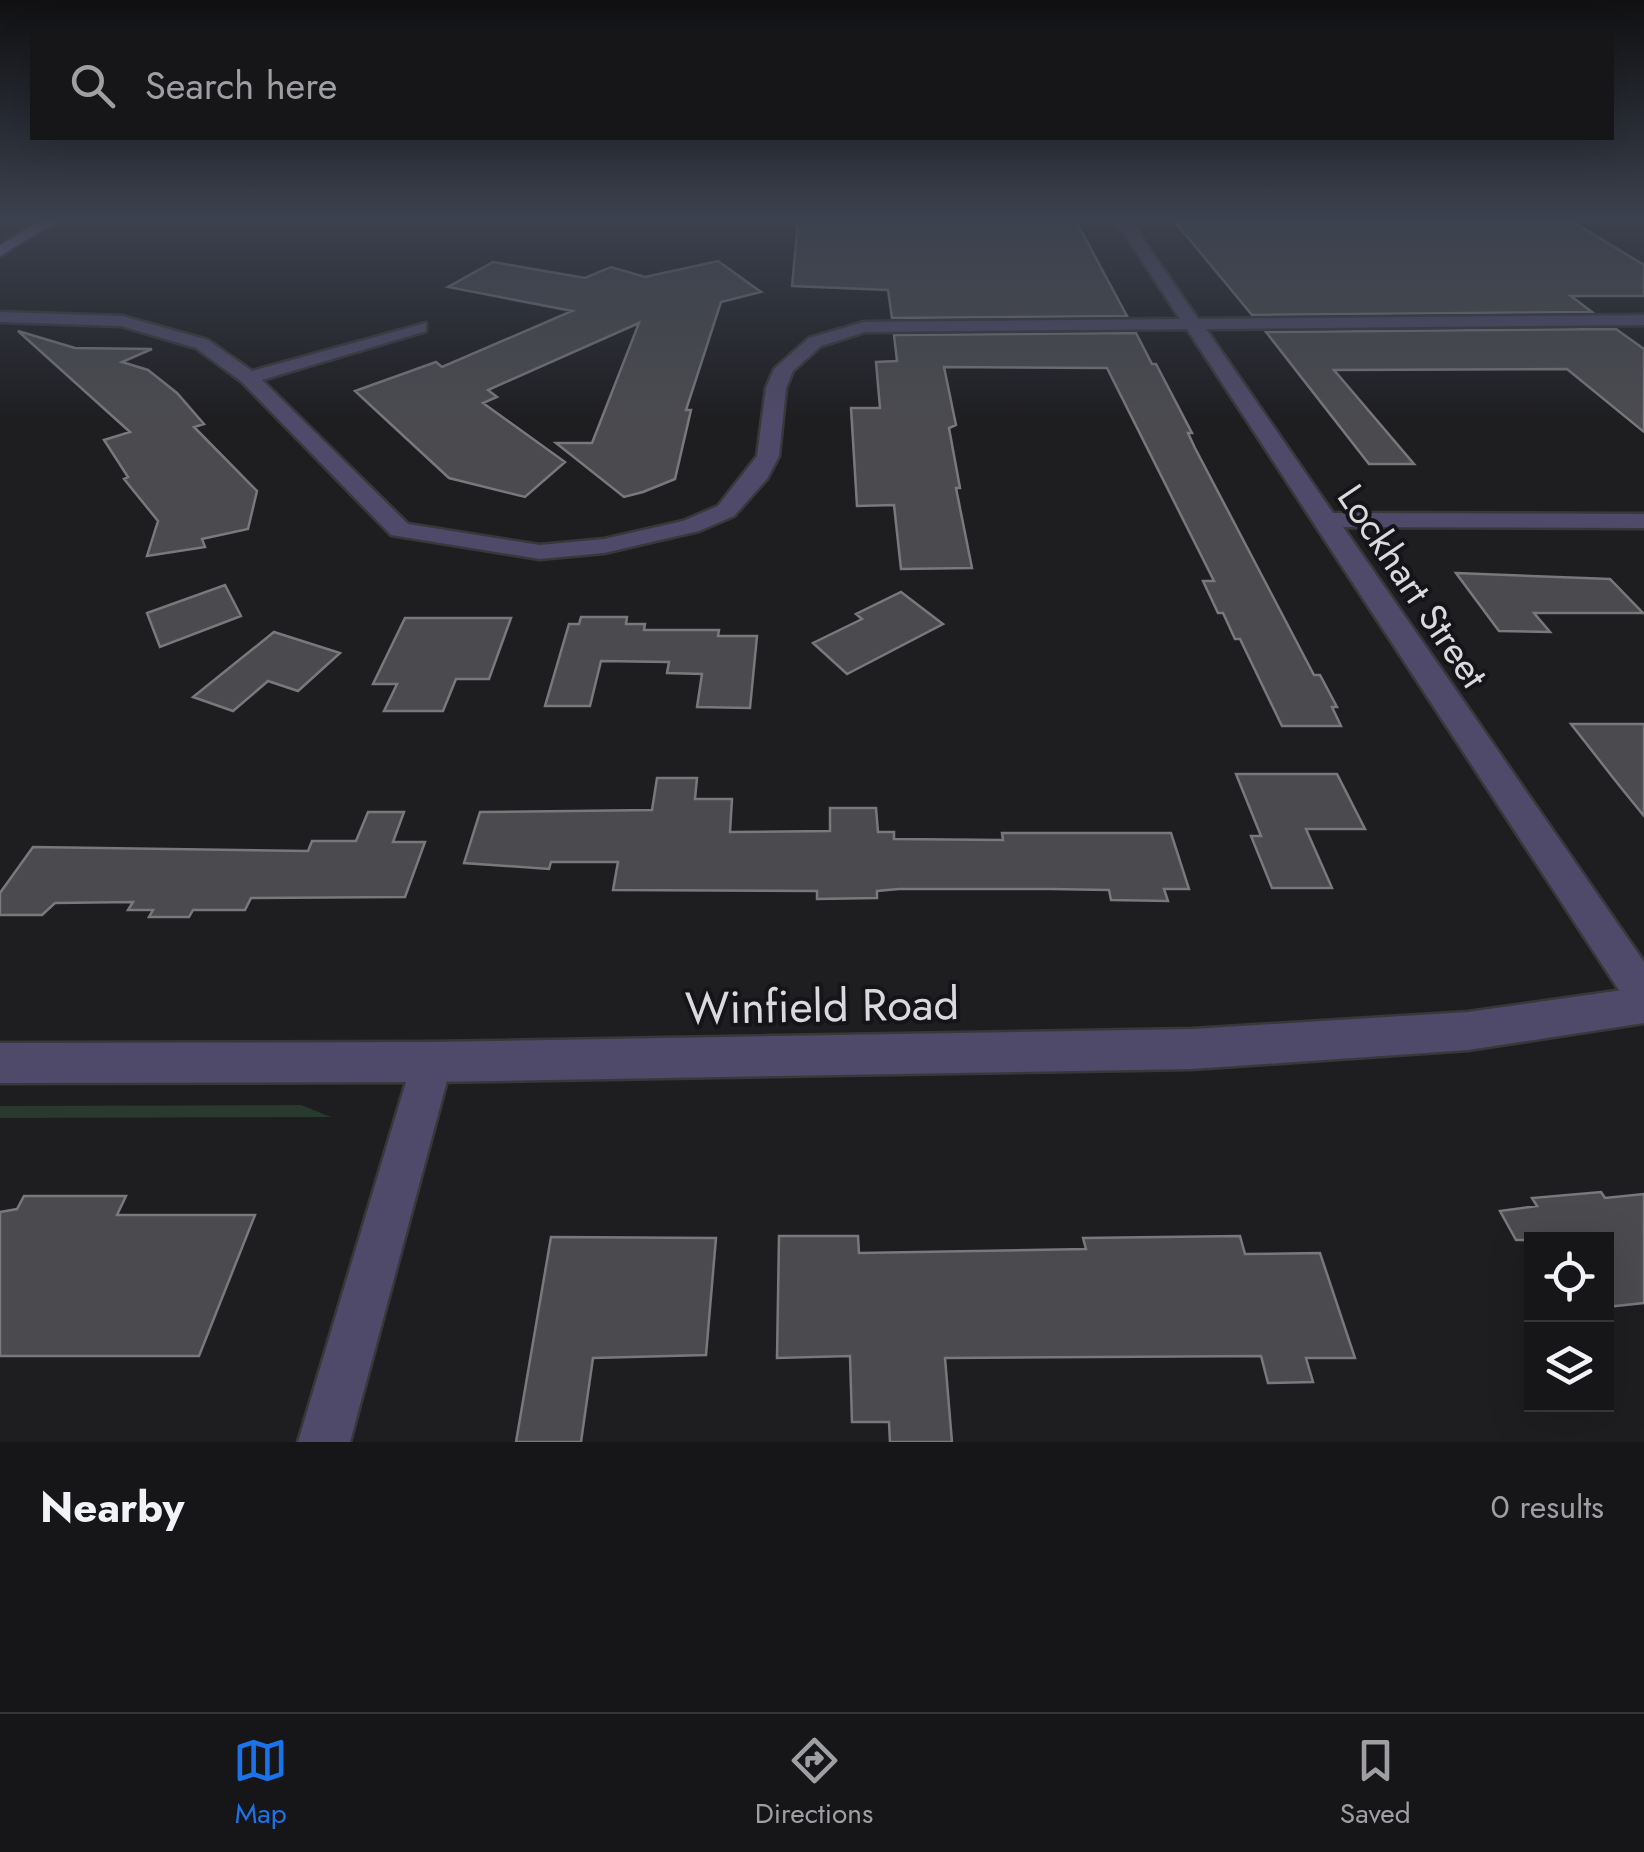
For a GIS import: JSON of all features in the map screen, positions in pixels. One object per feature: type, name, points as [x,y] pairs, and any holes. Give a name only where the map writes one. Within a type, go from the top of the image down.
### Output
[{"type":"street","name":"Lockhart Street","points":[[1168,286],[1644,994]]},
{"type":"street","points":[[0,318],[86,318],[140,324],[202,344],[249,378],[400,530],[540,552],[621,542],[691,526],[726,511],[759,474],[768,456],[776,388],[784,370],[815,342],[832,336],[900,324],[1644,320]]},
{"type":"street","points":[[249,378],[420,327]]},
{"type":"street","points":[[1322,520],[1644,520]]},
{"type":"street","name":"Winfield Road","points":[[0,1063],[432,1062],[1192,1050],[1468,1030],[1644,1006]]},
{"type":"street","points":[[324,1442],[432,1062]]},
{"type":"green space","points":[[301,1105],[331,1117],[0,1118],[0,1106]]},
{"type":"building","points":[[753,286],[761,292],[721,302],[686,410],[691,410],[675,479],[643,492],[624,497],[556,443],[592,443],[639,323],[488,390],[497,397],[483,403],[565,462],[525,497],[449,478],[355,391],[436,362],[442,367],[572,311],[448,287]]},
{"type":"building","points":[[799,286],[1111,286],[1127,316],[892,318],[888,290]]},
{"type":"building","points":[[1228,286],[1644,286],[1644,296],[1571,296],[1592,312],[1252,315]]},
{"type":"building","points":[[1616,329],[1644,349],[1644,432],[1567,369],[1334,370],[1414,464],[1369,464],[1266,332]]},
{"type":"building","points":[[18,331],[75,348],[152,349],[122,362],[148,370],[177,393],[204,424],[194,427],[257,491],[248,529],[202,539],[205,547],[147,556],[158,521],[124,479],[128,477],[104,440],[130,432]]},
{"type":"building","points":[[1136,333],[1192,433],[1188,433],[1195,448],[1314,675],[1320,675],[1337,707],[1332,707],[1341,726],[1282,726],[1240,639],[1235,639],[1223,613],[1218,613],[1203,581],[1214,581],[1107,368],[944,367],[956,425],[949,428],[960,488],[956,488],[972,568],[901,569],[894,505],[857,506],[851,408],[880,408],[876,362],[897,361],[894,335]]},
{"type":"building","points":[[1456,573],[1610,579],[1643,613],[1534,613],[1550,632],[1499,631]]},
{"type":"building","points":[[225,585],[241,616],[160,647],[147,613]]},
{"type":"building","points":[[901,592],[943,624],[847,674],[813,643],[862,619],[856,614]]},
{"type":"building","points":[[581,617],[627,617],[626,624],[645,624],[644,630],[719,630],[718,636],[757,636],[750,708],[697,707],[702,674],[667,673],[669,662],[601,661],[590,706],[545,706],[569,624],[579,624]]},
{"type":"building","points":[[405,618],[511,618],[489,679],[456,679],[443,711],[384,711],[397,684],[373,684]]},
{"type":"building","points":[[274,632],[340,653],[298,691],[268,681],[233,711],[193,697]]},
{"type":"building","points":[[1571,724],[1644,724],[1644,816],[1618,784]]},
{"type":"building","points":[[1236,774],[1337,774],[1365,829],[1306,829],[1332,888],[1272,888],[1251,836],[1261,836]]},
{"type":"building","points":[[657,778],[697,778],[695,799],[732,799],[730,832],[830,831],[830,808],[876,808],[878,832],[894,832],[894,839],[1003,840],[1002,833],[1171,833],[1189,889],[1164,889],[1168,901],[1111,900],[1109,890],[1050,889],[899,889],[877,891],[877,898],[817,899],[817,891],[613,890],[618,862],[551,862],[549,869],[464,863],[480,812],[652,810]]},
{"type":"building","points":[[368,812],[404,812],[393,842],[425,842],[405,897],[251,898],[245,910],[193,910],[189,917],[149,917],[153,910],[128,910],[133,902],[55,903],[42,915],[0,915],[0,893],[33,847],[308,851],[312,841],[356,841]]},
{"type":"building","points":[[1601,1192],[1605,1198],[1644,1194],[1644,1303],[1614,1306],[1614,1232],[1524,1232],[1524,1240],[1516,1240],[1500,1211],[1537,1206],[1532,1198]]},
{"type":"building","points":[[24,1196],[126,1196],[117,1215],[255,1215],[199,1356],[0,1356],[0,1212],[17,1209]]},
{"type":"building","points":[[779,1236],[858,1236],[859,1253],[1086,1249],[1083,1238],[1240,1236],[1245,1254],[1320,1253],[1355,1358],[1306,1358],[1313,1382],[1268,1383],[1261,1356],[945,1358],[952,1442],[890,1442],[889,1422],[852,1422],[850,1356],[777,1358]]},
{"type":"building","points":[[551,1237],[716,1238],[706,1355],[593,1358],[581,1442],[516,1442]]}]
